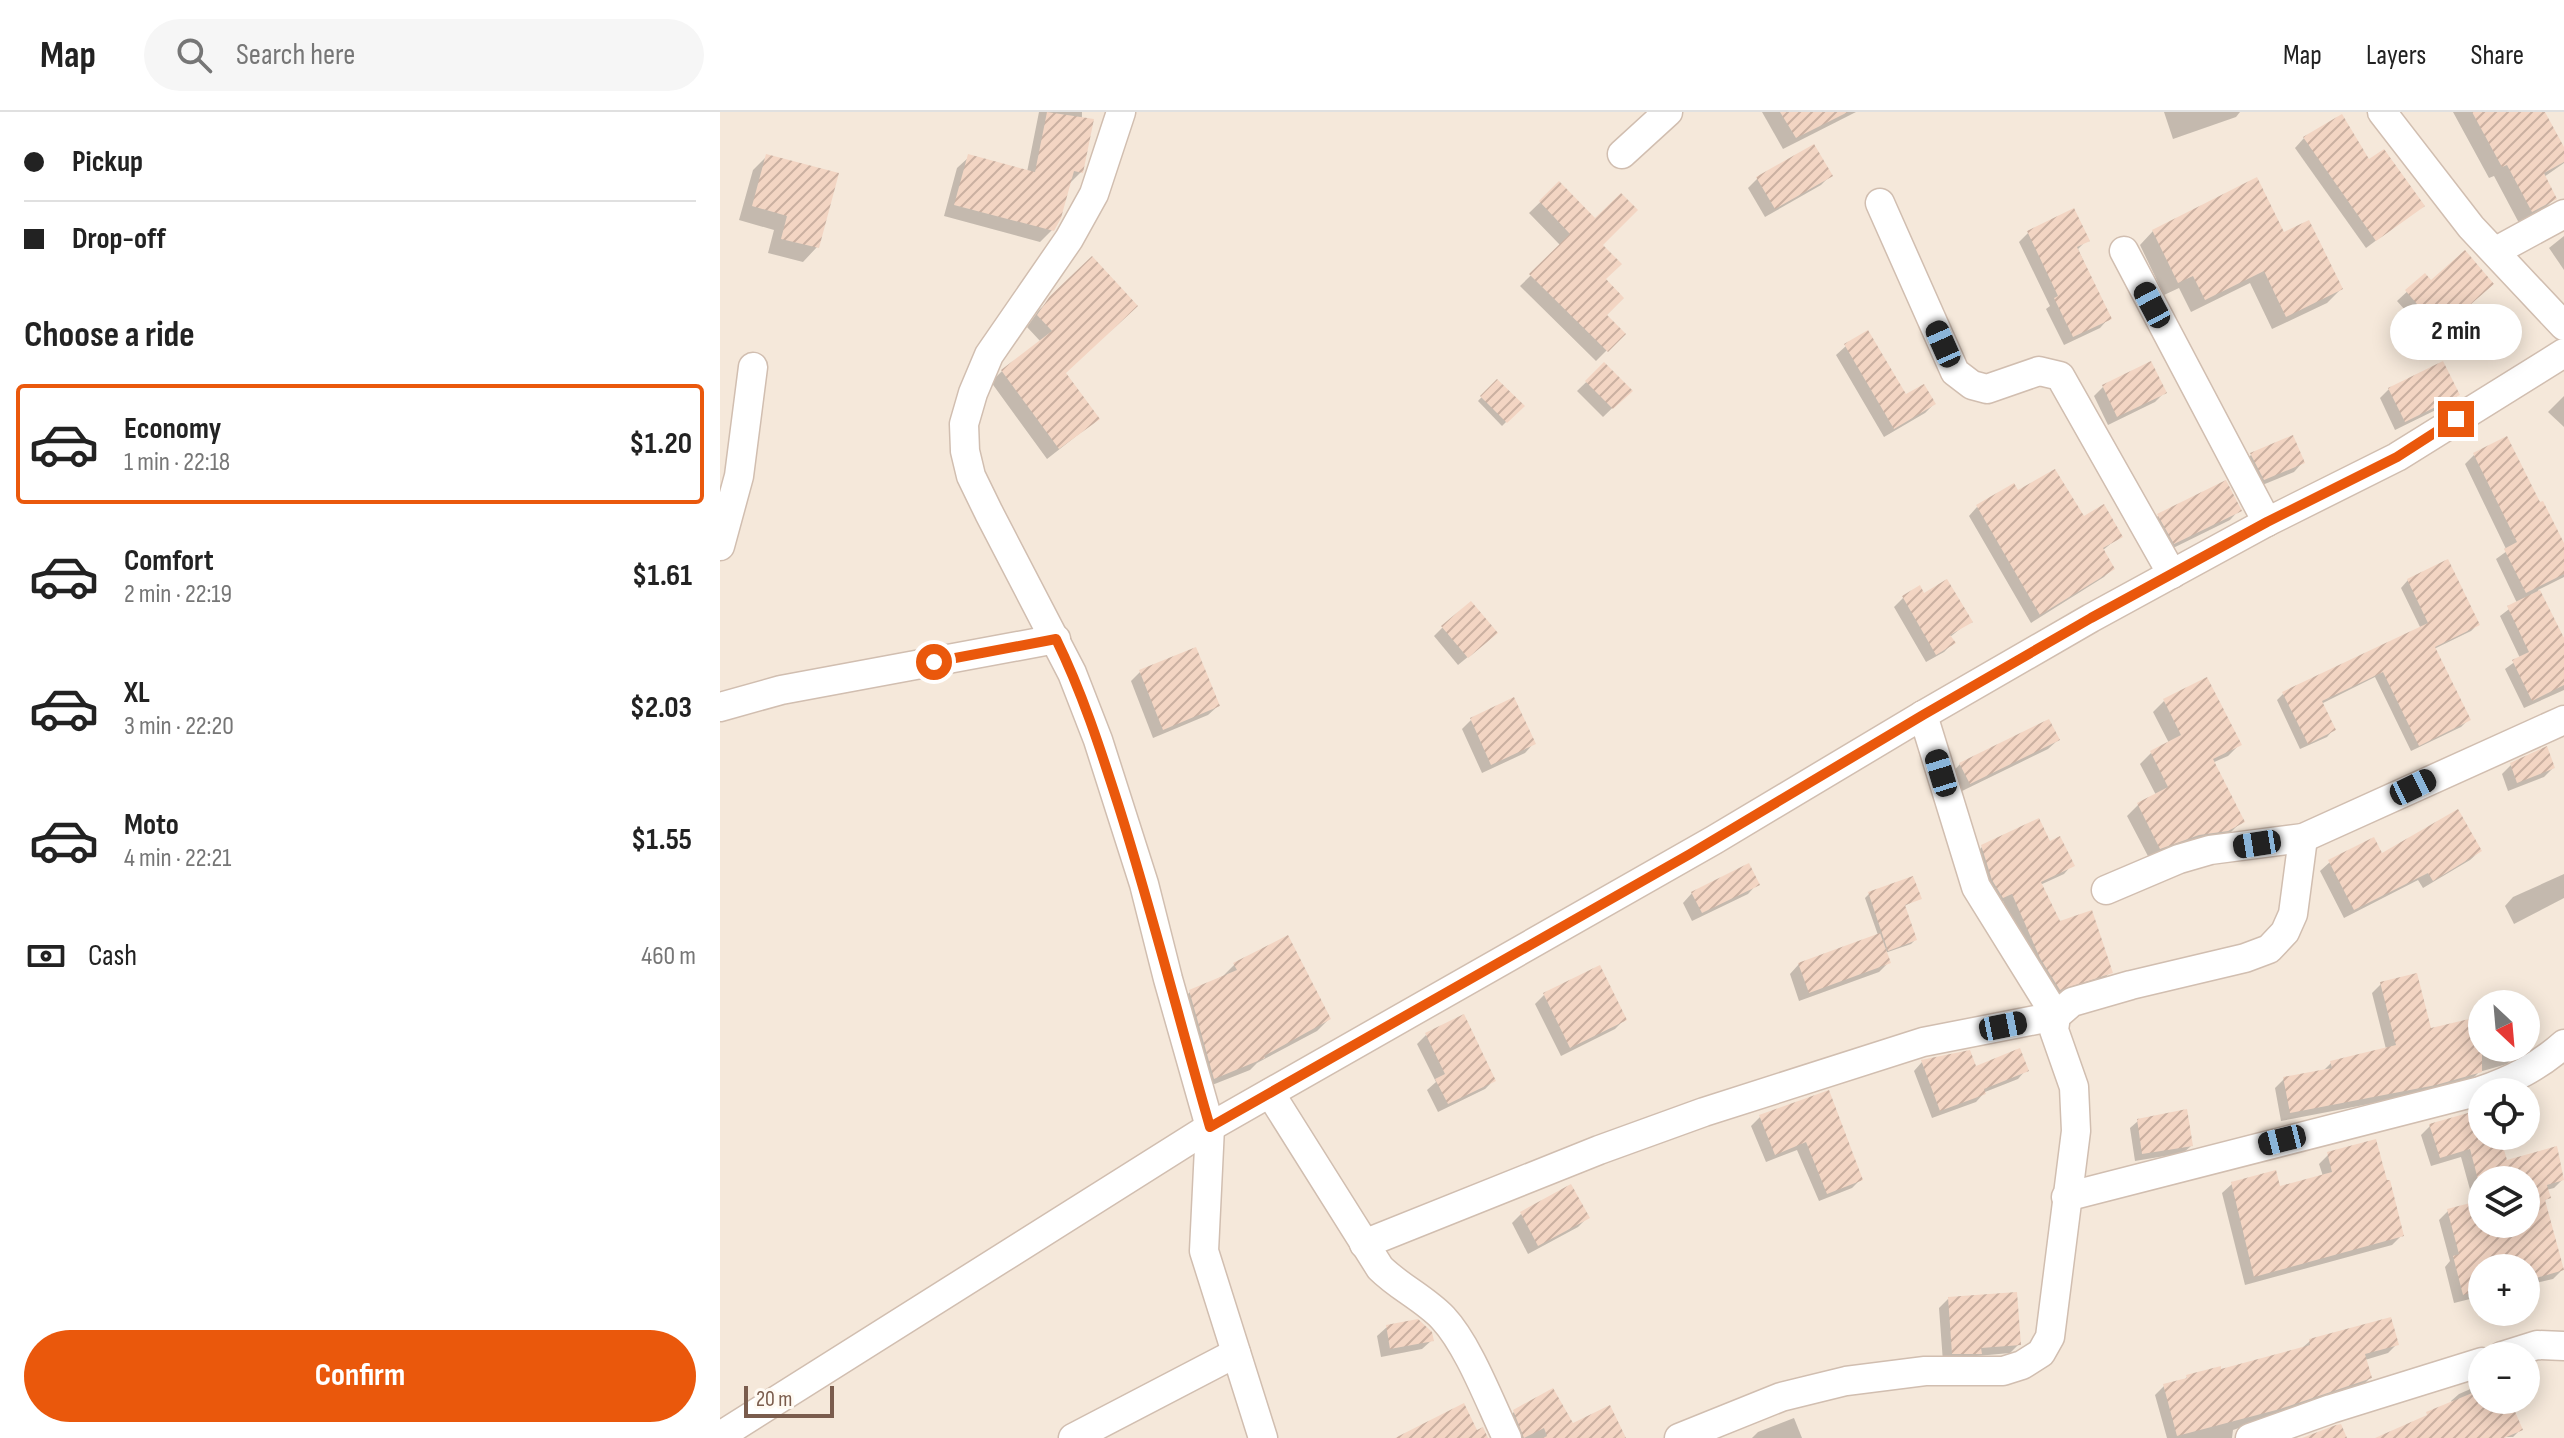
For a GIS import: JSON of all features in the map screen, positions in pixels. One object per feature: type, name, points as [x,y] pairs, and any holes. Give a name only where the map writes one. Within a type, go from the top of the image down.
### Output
[{"type":"street","points":[[1121,112],[1094,194],[1069,239],[989,355],[964,424],[965,451],[971,476],[1072,673],[1098,740],[1144,884],[1210,1127],[1204,1251],[1263,1438]]},
{"type":"street","points":[[1622,154],[1668,112]]},
{"type":"street","points":[[2382,112],[2471,227],[2564,326]]},
{"type":"street","points":[[1880,203],[1955,372],[1972,385],[1987,389],[2039,371],[2060,376],[2172,574]]},
{"type":"street","points":[[2496,251],[2564,214]]},
{"type":"street","points":[[2124,251],[2267,522]]},
{"type":"street","points":[[720,1436],[1210,1127],[1701,848],[1923,715],[2172,574],[2397,457],[2564,353]]},
{"type":"street","points":[[720,546],[739,476],[753,367]]},
{"type":"street","points":[[720,707],[781,690],[1056,639]]},
{"type":"street","points":[[1679,1438],[1781,1397],[1846,1381],[1925,1371],[2003,1371],[2022,1365],[2041,1353],[2050,1337],[2076,1131],[2074,1087],[2054,1030],[2056,1016],[1976,887],[1923,715]]},
{"type":"street","points":[[2106,890],[2179,859],[2210,850],[2303,838],[2564,720]]},
{"type":"street","points":[[1364,1244],[1599,1150],[1704,1112],[1923,1042],[2056,1016],[2072,1002],[2245,958],[2269,949],[2285,932],[2293,914],[2303,838]]},
{"type":"street","points":[[2066,1197],[2480,1091],[2534,1068],[2564,1044]]},
{"type":"street","points":[[1270,1093],[1380,1268],[1396,1284],[1435,1310],[1457,1337],[1507,1438]]},
{"type":"street","points":[[2540,1345],[2564,1346]]},
{"type":"street","points":[[1073,1438],[1236,1353]]},
{"type":"street","points":[[2250,1438],[2468,1366]]},
{"type":"shaded area","points":[[720,112],[2564,112],[2564,1438],[720,1438]]},
{"type":"building","points":[[1047,112],[1094,119],[1083,173],[1074,171],[1061,218],[1054,231],[954,205],[968,154],[1035,172]]},
{"type":"building","points":[[1780,112],[1848,112],[1796,138]]},
{"type":"building","points":[[2472,112],[2545,112],[2564,147],[2564,162],[2544,173],[2557,199],[2532,212],[2507,165],[2502,167]]},
{"type":"building","points":[[2342,114],[2369,159],[2384,149],[2425,206],[2376,241],[2303,137]]},
{"type":"building","points":[[1814,144],[1833,176],[1775,209],[1756,177]]},
{"type":"building","points":[[766,154],[839,173],[819,248],[781,239],[787,216],[752,206]]},
{"type":"building","points":[[2257,177],[2284,232],[2309,220],[2343,289],[2286,317],[2264,271],[2205,300],[2193,276],[2178,283],[2152,230]]},
{"type":"building","points":[[1559,181],[1595,218],[1621,193],[1638,210],[1603,245],[1622,264],[1606,279],[1624,298],[1607,315],[1626,334],[1608,352],[1529,274],[1570,234],[1539,201]]},
{"type":"building","points":[[2074,208],[2090,241],[2077,247],[2112,319],[2073,337],[2054,298],[2058,296],[2027,231]]},
{"type":"building","points":[[2465,250],[2494,284],[2440,331],[2405,290],[2425,273],[2431,280]]},
{"type":"building","points":[[1092,256],[1138,306],[1066,373],[1100,419],[1059,449],[1001,370],[1052,331],[1037,315],[1050,296]]},
{"type":"building","points":[[1868,330],[1906,394],[1924,384],[1936,404],[1894,429],[1844,344]]},
{"type":"building","points":[[2151,361],[2167,393],[2117,417],[2102,385]]},
{"type":"building","points":[[2443,361],[2460,395],[2405,422],[2388,388]]},
{"type":"building","points":[[1604,362],[1633,391],[1613,409],[1585,381]]},
{"type":"building","points":[[1497,379],[1525,406],[1507,423],[1480,396]]},
{"type":"building","points":[[2293,435],[2305,463],[2264,480],[2250,453]]},
{"type":"building","points":[[2507,436],[2564,543],[2564,574],[2526,593],[2504,549],[2517,542],[2473,453]]},
{"type":"building","points":[[2055,469],[2084,516],[2104,504],[2123,537],[2103,548],[2115,569],[2040,615],[1976,505],[2014,483],[2018,490]]},
{"type":"building","points":[[2226,480],[2242,511],[2174,544],[2157,514]]},
{"type":"building","points":[[2448,559],[2480,625],[2435,647],[2471,720],[2419,746],[2383,672],[2322,701],[2336,730],[2308,744],[2282,692],[2428,623],[2407,579]]},
{"type":"building","points":[[1947,579],[1973,622],[1950,635],[1956,643],[1936,655],[1902,596],[1920,585],[1924,593]]},
{"type":"building","points":[[2540,590],[2564,638],[2564,685],[2532,701],[2512,660],[2529,652],[2507,606]]},
{"type":"building","points":[[1471,601],[1498,633],[1468,658],[1441,626]]},
{"type":"building","points":[[1196,647],[1220,706],[1163,730],[1139,670]]},
{"type":"building","points":[[2207,677],[2242,745],[2213,759],[2245,822],[2228,831],[2199,835],[2160,849],[2137,803],[2168,787],[2150,751],[2181,735],[2163,699]]},
{"type":"building","points":[[1514,697],[1536,744],[1491,765],[1470,718]]},
{"type":"building","points":[[2049,719],[2060,740],[1970,784],[1959,763]]},
{"type":"building","points":[[2547,746],[2555,768],[2517,783],[2510,763]]},
{"type":"building","points":[[2458,809],[2482,851],[2433,881],[2428,873],[2354,910],[2328,860],[2374,837],[2382,853]]},
{"type":"building","points":[[2039,818],[2050,841],[2060,836],[2075,866],[2041,882],[2060,921],[2092,910],[2113,973],[2060,990],[2040,958],[2012,894],[2003,898],[1992,880],[1981,845]]},
{"type":"building","points":[[1749,863],[1760,885],[1702,913],[1691,892]]},
{"type":"building","points":[[1913,876],[1922,899],[1905,905],[1917,940],[1888,951],[1868,892]]},
{"type":"building","points":[[1880,933],[1891,963],[1809,993],[1798,963]]},
{"type":"building","points":[[1288,935],[1331,1019],[1265,1058],[1214,1079],[1189,990],[1237,970],[1233,963]]},
{"type":"building","points":[[1600,965],[1627,1020],[1570,1048],[1543,993]]},
{"type":"building","points":[[2417,973],[2431,1028],[2468,1019],[2468,1062],[2482,1062],[2482,1072],[2436,1085],[2290,1113],[2283,1077],[2332,1068],[2330,1061],[2396,1045],[2380,982]]},
{"type":"building","points":[[1464,1014],[1496,1081],[1448,1104],[1435,1079],[1445,1074],[1425,1033]]},
{"type":"building","points":[[2020,1048],[2029,1071],[1984,1089],[1986,1094],[1940,1111],[1921,1060],[1970,1050],[1976,1066]]},
{"type":"building","points":[[1829,1090],[1863,1180],[1827,1194],[1806,1142],[1775,1155],[1759,1115]]},
{"type":"building","points":[[2187,1109],[2193,1146],[2142,1154],[2137,1119]]},
{"type":"building","points":[[2468,1113],[2468,1150],[2440,1158],[2429,1124]]},
{"type":"building","points":[[2376,1139],[2404,1236],[2254,1277],[2231,1182],[2276,1170],[2280,1186],[2332,1172],[2327,1152]]},
{"type":"building","points":[[2557,1146],[2564,1180],[2547,1185],[2551,1198],[2545,1200],[2564,1270],[2540,1277],[2540,1254],[2468,1254],[2468,1294],[2463,1295],[2453,1256],[2459,1254],[2447,1209],[2468,1204],[2468,1238],[2540,1238],[2540,1166],[2474,1166],[2470,1150],[2504,1150],[2507,1160]]},
{"type":"building","points":[[1571,1184],[1590,1218],[1538,1246],[1520,1212]]},
{"type":"building","points":[[2017,1292],[2021,1345],[1981,1348],[1982,1354],[1952,1354],[1948,1297]]},
{"type":"building","points":[[2391,1317],[2399,1345],[2365,1354],[2372,1378],[2280,1409],[2177,1436],[2163,1384],[2187,1378],[2186,1375],[2310,1345],[2309,1339]]},
{"type":"building","points":[[1418,1319],[1432,1332],[1434,1341],[1390,1349],[1386,1325]]},
{"type":"building","points":[[1553,1388],[1573,1423],[1610,1405],[1626,1438],[1543,1438],[1547,1436],[1544,1428],[1524,1438],[1513,1410]]},
{"type":"building","points":[[2468,1395],[2468,1414],[2516,1414],[2523,1430],[2504,1438],[2375,1438],[2427,1415],[2426,1412]]},
{"type":"building","points":[[1464,1403],[1477,1430],[1483,1427],[1488,1438],[1395,1438]]},
{"type":"building","points":[[2341,1424],[2347,1438],[2302,1438],[2336,1425]]},
{"type":"route","points":[[934,662],[1056,639],[1098,740],[1144,884],[1210,1127],[1690,854],[2091,618],[2267,522],[2397,457],[2456,419]]}]
